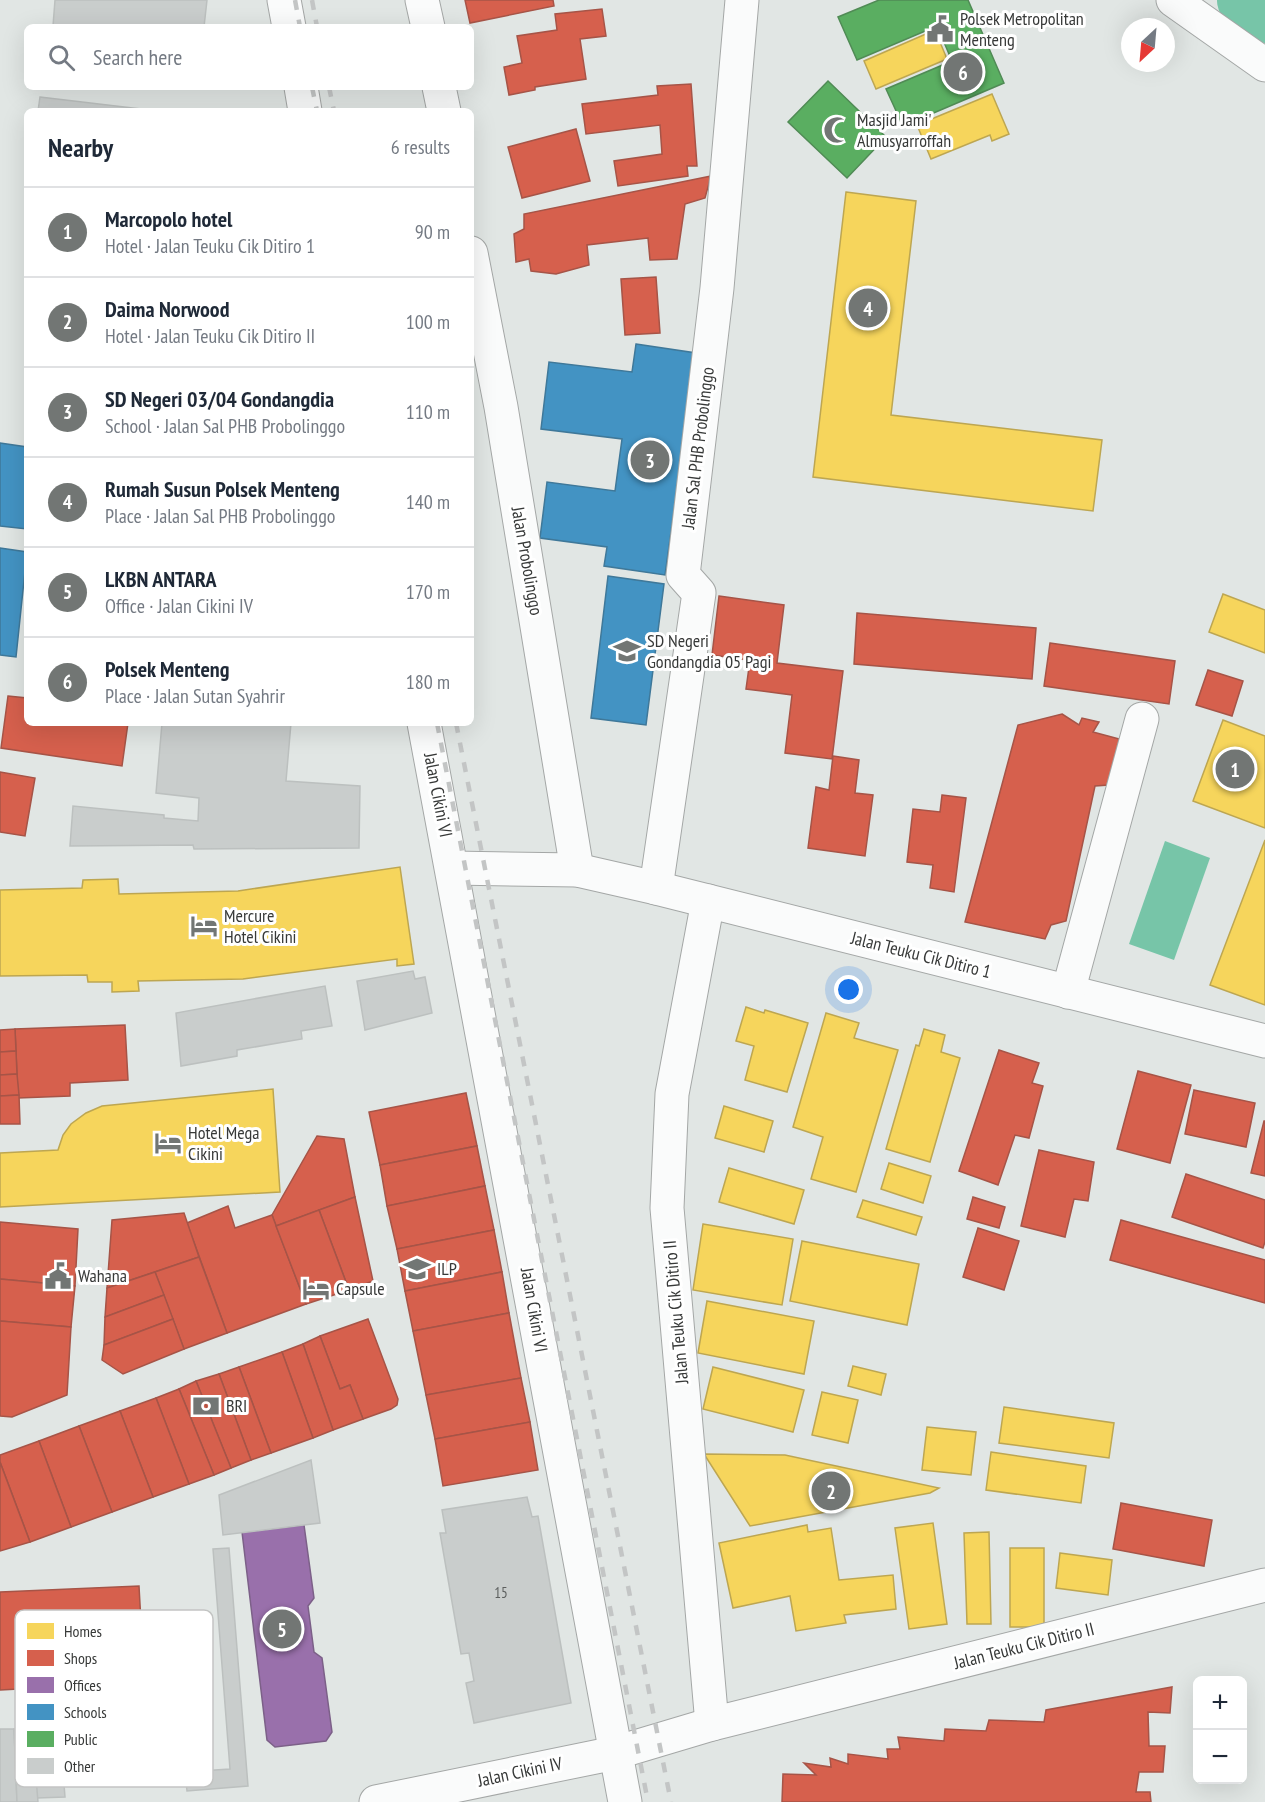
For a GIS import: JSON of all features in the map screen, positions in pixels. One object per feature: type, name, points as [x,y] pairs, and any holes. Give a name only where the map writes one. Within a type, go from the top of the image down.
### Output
[{"type":"street","points":[[284,0],[288,24]]},
{"type":"street","points":[[423,0],[427,24]]},
{"type":"street","name":"Jalan Sal PHB Probolinggo","points":[[656,888],[699,593],[683,575],[717,288],[742,0]]},
{"type":"street","points":[[1173,0],[1265,65]]},
{"type":"street","points":[[302,90],[304,108]]},
{"type":"street","points":[[440,90],[443,108]]},
{"type":"street","name":"Jalan Probolinggo","points":[[474,269],[505,430],[577,870]]},
{"type":"street","points":[[1068,992],[1143,719]]},
{"type":"street","name":"Jalan Cikini VI","points":[[425,726],[615,1753]]},
{"type":"street","points":[[452,868],[577,870]]},
{"type":"street","name":"Jalan Teuku Cik Ditiro 1","points":[[577,870],[1265,1041]]},
{"type":"street","name":"Jalan Teuku Cik Ditiro II","points":[[708,901],[672,1094],[667,1208],[712,1724]]},
{"type":"street","name":"Jalan Teuku Cik Ditiro II","points":[[615,1753],[712,1724],[1265,1585]]},
{"type":"street","points":[[615,1753],[624,1802]]},
{"type":"street","name":"Jalan Cikini IV","points":[[376,1802],[615,1753]]},
{"type":"shaded area","points":[[1165,841],[1210,858],[1174,960],[1129,944]]},
{"type":"building: Homes","points":[[935,30],[947,59],[876,89],[864,61]]},
{"type":"building: Homes","points":[[992,94],[1009,134],[992,141],[990,135],[931,159],[917,125]]},
{"type":"building: Homes","points":[[846,192],[916,201],[891,415],[1102,440],[1093,511],[813,477]]},
{"type":"building: Homes","points":[[1223,594],[1265,610],[1265,653],[1209,632]]},
{"type":"building: Homes","points":[[1223,720],[1265,736],[1265,828],[1193,801]]},
{"type":"building: Homes","points":[[1265,840],[1265,1005],[1210,985]]},
{"type":"building: Homes","name":"Mercure Hotel Cikini","points":[[400,867],[414,964],[397,966],[397,959],[243,979],[138,981],[139,991],[112,992],[112,982],[88,982],[87,975],[0,976],[0,890],[82,888],[83,880],[118,879],[119,894],[238,891]]},
{"type":"building: Homes","points":[[746,1007],[764,1013],[765,1010],[808,1023],[787,1092],[745,1080],[754,1046],[736,1041]]},
{"type":"building: Homes","points":[[826,1013],[859,1023],[854,1038],[898,1050],[856,1192],[811,1179],[823,1137],[793,1127]]},
{"type":"building: Homes","points":[[924,1029],[945,1035],[941,1052],[960,1058],[930,1162],[886,1149],[916,1045],[919,1046]]},
{"type":"building: Homes","name":"Hotel Mega Cikini","points":[[273,1089],[280,1192],[0,1207],[0,1153],[58,1150],[63,1135],[71,1124],[86,1113],[102,1106]]},
{"type":"building: Homes","points":[[724,1106],[773,1121],[764,1152],[715,1138]]},
{"type":"building: Homes","points":[[889,1163],[931,1176],[923,1203],[881,1189]]},
{"type":"building: Homes","points":[[729,1168],[804,1190],[794,1224],[719,1202]]},
{"type":"building: Homes","points":[[863,1200],[922,1217],[916,1235],[857,1217]]},
{"type":"building: Homes","points":[[703,1224],[793,1239],[782,1305],[693,1290]]},
{"type":"building: Homes","points":[[802,1241],[919,1264],[907,1325],[790,1301]]},
{"type":"building: Homes","points":[[707,1301],[814,1321],[804,1374],[698,1353]]},
{"type":"building: Homes","points":[[853,1366],[886,1374],[881,1395],[848,1386]]},
{"type":"building: Homes","points":[[713,1367],[804,1390],[793,1432],[703,1409]]},
{"type":"building: Homes","points":[[822,1392],[858,1400],[848,1443],[812,1435]]},
{"type":"building: Homes","points":[[1004,1407],[1114,1423],[1109,1458],[999,1443]]},
{"type":"building: Homes","points":[[927,1427],[976,1432],[971,1475],[922,1470]]},
{"type":"building: Homes","points":[[991,1452],[1086,1466],[1081,1503],[986,1490]]},
{"type":"building: Homes","points":[[704,1454],[785,1455],[939,1488],[930,1493],[750,1526]]},
{"type":"building: Homes","points":[[933,1523],[947,1624],[909,1629],[895,1528]]},
{"type":"building: Homes","points":[[807,1525],[808,1532],[831,1528],[839,1580],[893,1575],[896,1609],[844,1615],[846,1623],[796,1631],[790,1596],[733,1608],[719,1543]]},
{"type":"building: Homes","points":[[989,1532],[991,1624],[967,1624],[964,1533]]},
{"type":"building: Homes","points":[[1010,1548],[1044,1548],[1044,1627],[1010,1627]]},
{"type":"building: Homes","points":[[1060,1553],[1112,1560],[1108,1595],[1056,1588]]},
{"type":"building: Shops","points":[[465,0],[553,0],[554,6],[470,23]]},
{"type":"building: Shops","points":[[602,9],[606,36],[580,39],[586,79],[535,87],[535,90],[509,95],[504,67],[522,63],[517,36],[557,30],[555,14]]},
{"type":"building: Shops","points":[[691,84],[697,166],[687,166],[688,176],[618,186],[614,161],[662,154],[660,125],[586,134],[582,104],[658,95],[657,86]]},
{"type":"building: Shops","points":[[576,129],[590,181],[522,198],[508,147]]},
{"type":"building: Shops","points":[[711,176],[705,198],[685,204],[677,259],[650,260],[648,238],[587,245],[589,265],[556,274],[531,271],[529,259],[516,262],[514,234],[524,229],[524,214]]},
{"type":"building: Shops","points":[[656,277],[660,333],[625,335],[621,279]]},
{"type":"building: Shops","points":[[719,596],[784,605],[777,663],[843,671],[832,759],[785,753],[792,695],[746,689],[750,660],[712,655]]},
{"type":"building: Shops","points":[[857,613],[1036,628],[1032,679],[854,664]]},
{"type":"building: Shops","points":[[1050,643],[1175,661],[1169,704],[1044,686]]},
{"type":"building: Shops","points":[[1208,670],[1243,681],[1232,716],[1196,705]]},
{"type":"building: Shops","points":[[8,696],[24,698],[24,726],[128,726],[122,766],[1,748]]},
{"type":"building: Shops","points":[[1062,714],[1079,725],[1082,718],[1099,722],[1093,732],[1123,740],[1109,785],[1095,786],[1066,921],[1051,925],[1045,939],[965,922],[1018,725]]},
{"type":"building: Shops","points":[[833,756],[859,760],[855,793],[873,795],[865,856],[808,848],[816,787],[829,790]]},
{"type":"building: Shops","points":[[0,772],[35,778],[25,836],[0,832]]},
{"type":"building: Shops","points":[[942,795],[966,798],[954,892],[930,888],[933,865],[907,862],[913,809],[940,812]]},
{"type":"building: Shops","points":[[125,1025],[128,1080],[70,1083],[70,1096],[18,1098],[15,1029]]},
{"type":"building: Shops","points":[[15,1029],[16,1051],[0,1052],[0,1030]]},
{"type":"building: Shops","points":[[999,1050],[1039,1063],[1032,1083],[1043,1086],[1029,1138],[1015,1135],[998,1185],[959,1171]]},
{"type":"building: Shops","points":[[16,1051],[17,1074],[0,1075],[0,1052]]},
{"type":"building: Shops","points":[[1138,1071],[1191,1085],[1170,1163],[1117,1149]]},
{"type":"building: Shops","points":[[17,1074],[19,1095],[0,1096],[0,1075]]},
{"type":"building: Shops","points":[[1194,1090],[1255,1103],[1246,1147],[1185,1134]]},
{"type":"building: Shops","points":[[466,1093],[477,1146],[380,1165],[369,1112]]},
{"type":"building: Shops","points":[[19,1095],[20,1124],[0,1124],[0,1096]]},
{"type":"building: Shops","points":[[1265,1121],[1265,1176],[1251,1173]]},
{"type":"building: Shops","points":[[317,1136],[344,1139],[355,1197],[276,1226],[272,1215]]},
{"type":"building: Shops","points":[[477,1146],[485,1186],[387,1206],[380,1165]]},
{"type":"building: Shops","points":[[1039,1150],[1094,1162],[1088,1201],[1074,1199],[1065,1237],[1021,1226]]},
{"type":"building: Shops","points":[[1186,1174],[1265,1200],[1263,1248],[1172,1217]]},
{"type":"building: Shops","points":[[485,1186],[494,1230],[397,1249],[387,1206]]},
{"type":"building: Shops","points":[[355,1197],[373,1281],[349,1290],[319,1210]]},
{"type":"building: Shops","points":[[973,1197],[1005,1207],[999,1228],[967,1219]]},
{"type":"building: Shops","points":[[228,1206],[235,1228],[272,1215],[306,1304],[227,1333],[187,1223]]},
{"type":"building: Shops","points":[[319,1210],[349,1290],[306,1304],[276,1226]]},
{"type":"building: Shops","points":[[184,1213],[199,1257],[107,1288],[112,1220]]},
{"type":"building: Shops","points":[[1121,1220],[1265,1260],[1265,1303],[1110,1260]]},
{"type":"building: Shops","points":[[0,1222],[78,1229],[75,1286],[0,1279]]},
{"type":"building: Shops","points":[[978,1228],[1019,1241],[1004,1290],[963,1277]]},
{"type":"building: Shops","points":[[494,1230],[502,1272],[405,1291],[397,1249]]},
{"type":"building: Shops","points":[[199,1257],[227,1333],[184,1349],[155,1272]]},
{"type":"building: Shops","points":[[155,1272],[164,1295],[105,1317],[107,1288]]},
{"type":"building: Shops","points":[[502,1272],[509,1313],[413,1331],[405,1291]]},
{"type":"building: Shops","points":[[0,1279],[75,1286],[71,1327],[0,1321]]},
{"type":"building: Shops","points":[[164,1295],[173,1319],[104,1345],[105,1317]]},
{"type":"building: Shops","points":[[509,1313],[521,1378],[426,1395],[413,1331]]},
{"type":"building: Shops","points":[[173,1319],[184,1349],[123,1374],[102,1360],[104,1345]]},
{"type":"building: Shops","points":[[368,1319],[398,1399],[397,1405],[391,1409],[363,1419],[350,1385],[340,1389],[320,1336]]},
{"type":"building: Shops","points":[[0,1321],[71,1327],[67,1395],[12,1417],[0,1416]]},
{"type":"building: Shops","points":[[320,1336],[340,1389],[350,1385],[363,1419],[333,1430],[303,1344]]},
{"type":"building: Shops","points":[[303,1344],[333,1430],[313,1438],[282,1352]]},
{"type":"building: Shops","points":[[282,1352],[313,1438],[271,1453],[239,1367]]},
{"type":"building: Shops","points":[[239,1367],[271,1453],[251,1460],[219,1374]]},
{"type":"building: Shops","points":[[219,1374],[251,1460],[231,1468],[196,1381]]},
{"type":"building: Shops","points":[[521,1378],[530,1422],[435,1439],[426,1395]]},
{"type":"building: Shops","points":[[196,1381],[231,1468],[214,1475],[179,1389]]},
{"type":"building: Shops","points":[[179,1389],[214,1475],[189,1484],[156,1398]]},
{"type":"building: Shops","points":[[156,1398],[189,1484],[153,1497],[120,1411]]},
{"type":"building: Shops","points":[[120,1411],[153,1497],[112,1512],[79,1426]]},
{"type":"building: Shops","points":[[530,1422],[538,1470],[443,1486],[435,1439]]},
{"type":"building: Shops","points":[[79,1426],[112,1512],[71,1527],[39,1441]]},
{"type":"building: Shops","points":[[39,1441],[71,1527],[30,1542],[0,1462],[0,1455]]},
{"type":"building: Shops","points":[[0,1462],[30,1542],[0,1551]]},
{"type":"building: Shops","points":[[1121,1503],[1212,1520],[1204,1566],[1113,1549]]},
{"type":"building: Shops","points":[[139,1586],[140,1610],[15,1610],[15,1689],[0,1690],[0,1592]]},
{"type":"building: Shops","points":[[1172,1687],[1170,1713],[1148,1712],[1149,1746],[1165,1746],[1163,1772],[1139,1772],[1136,1792],[1150,1792],[1151,1802],[782,1802],[783,1774],[816,1775],[804,1763],[831,1767],[830,1758],[848,1764],[848,1754],[888,1759],[887,1749],[900,1749],[898,1737],[944,1741],[945,1729],[986,1731],[989,1720],[1044,1722],[1046,1710]]},
{"type":"building: Offices","points":[[304,1525],[314,1598],[308,1606],[314,1652],[322,1658],[332,1732],[326,1741],[275,1747],[267,1740],[242,1532]]},
{"type":"building: Schools","points":[[636,344],[696,353],[665,575],[604,566],[607,547],[540,538],[547,482],[615,491],[622,439],[541,429],[549,362],[632,372]]},
{"type":"building: Schools","points":[[0,443],[24,447],[24,529],[0,526]]},
{"type":"building: Schools","points":[[0,548],[24,552],[24,581],[16,657],[0,655]]},
{"type":"building: Schools","name":"SD Negeri Gondangdia 05 Pagi","points":[[608,576],[664,584],[646,725],[591,718]]},
{"type":"building: Public","points":[[879,0],[968,0],[1004,83],[903,126],[886,89],[952,61],[937,26],[857,60],[838,17]]},
{"type":"building: Public","name":"Masjid Jami' Almusyarroffah","points":[[828,81],[886,137],[847,178],[788,122]]},
{"type":"building: Other","points":[[55,0],[207,0],[204,24],[53,24]]},
{"type":"building: Other","points":[[40,97],[133,108],[38,108]]},
{"type":"building: Other","points":[[162,726],[291,726],[286,781],[360,786],[359,848],[194,849],[193,845],[70,846],[73,806],[164,815],[164,818],[198,821],[199,798],[156,793]]},
{"type":"building: Other","points":[[413,971],[415,979],[425,977],[432,1013],[365,1030],[357,981]]},
{"type":"building: Other","points":[[325,986],[332,1026],[301,1031],[302,1039],[237,1050],[237,1056],[181,1066],[176,1013]]},
{"type":"building: Other","points":[[311,1460],[320,1523],[223,1535],[219,1495]]},
{"type":"building: Other","points":[[527,1497],[532,1517],[538,1516],[571,1703],[474,1723],[466,1683],[474,1681],[469,1653],[461,1654],[440,1533],[446,1533],[442,1510]]},
{"type":"building: Other","points":[[229,1548],[248,1786],[187,1791],[187,1787],[213,1787],[213,1770],[230,1769],[213,1549]]},
{"type":"building: Other","points":[[0,1729],[14,1729],[17,1802],[0,1802]]},
{"type":"building: Other","points":[[16,1787],[37,1787],[38,1802],[17,1802]]},
{"type":"building: Other","points":[[36,1787],[64,1787],[65,1797],[37,1798]]},
{"type":"waterway","points":[[1247,0],[1265,13]]},
{"type":"railway","points":[[295,0],[299,24]]},
{"type":"railway","points":[[312,0],[316,24]]},
{"type":"railway","points":[[313,90],[316,108]]},
{"type":"railway","points":[[330,90],[333,108]]},
{"type":"railway","points":[[438,726],[648,1802]]},
{"type":"railway","points":[[457,726],[671,1802]]},
{"type":"place","name":"Polsek Metropolitan Menteng","points":[[940,29]]},
{"type":"place","name":"Polsek Menteng","points":[[963,72]]},
{"type":"place","name":"Masjid Jami' Almusyarroffah","points":[[837,130]]},
{"type":"place","name":"Rumah Susun Polsek Menteng","points":[[868,308]]},
{"type":"place","name":"SD Negeri 03/04 Gondangdia","points":[[650,460]]},
{"type":"place","name":"SD Negeri Gondangdia 05 Pagi","points":[[627,651]]},
{"type":"place","name":"Marcopolo hotel","points":[[1235,769]]},
{"type":"place","name":"Mercure Hotel Cikini","points":[[204,926]]},
{"type":"place","name":"Hotel Mega Cikini","points":[[168,1143]]},
{"type":"place","name":"ILP","points":[[417,1269]]},
{"type":"place","name":"Wahana","points":[[58,1276]]},
{"type":"place","name":"Capsule","points":[[316,1289]]},
{"type":"place","name":"BRI","points":[[206,1406]]},
{"type":"place","name":"Daima Norwood","points":[[831,1491]]},
{"type":"place","name":"LKBN ANTARA","points":[[282,1629]]}]
